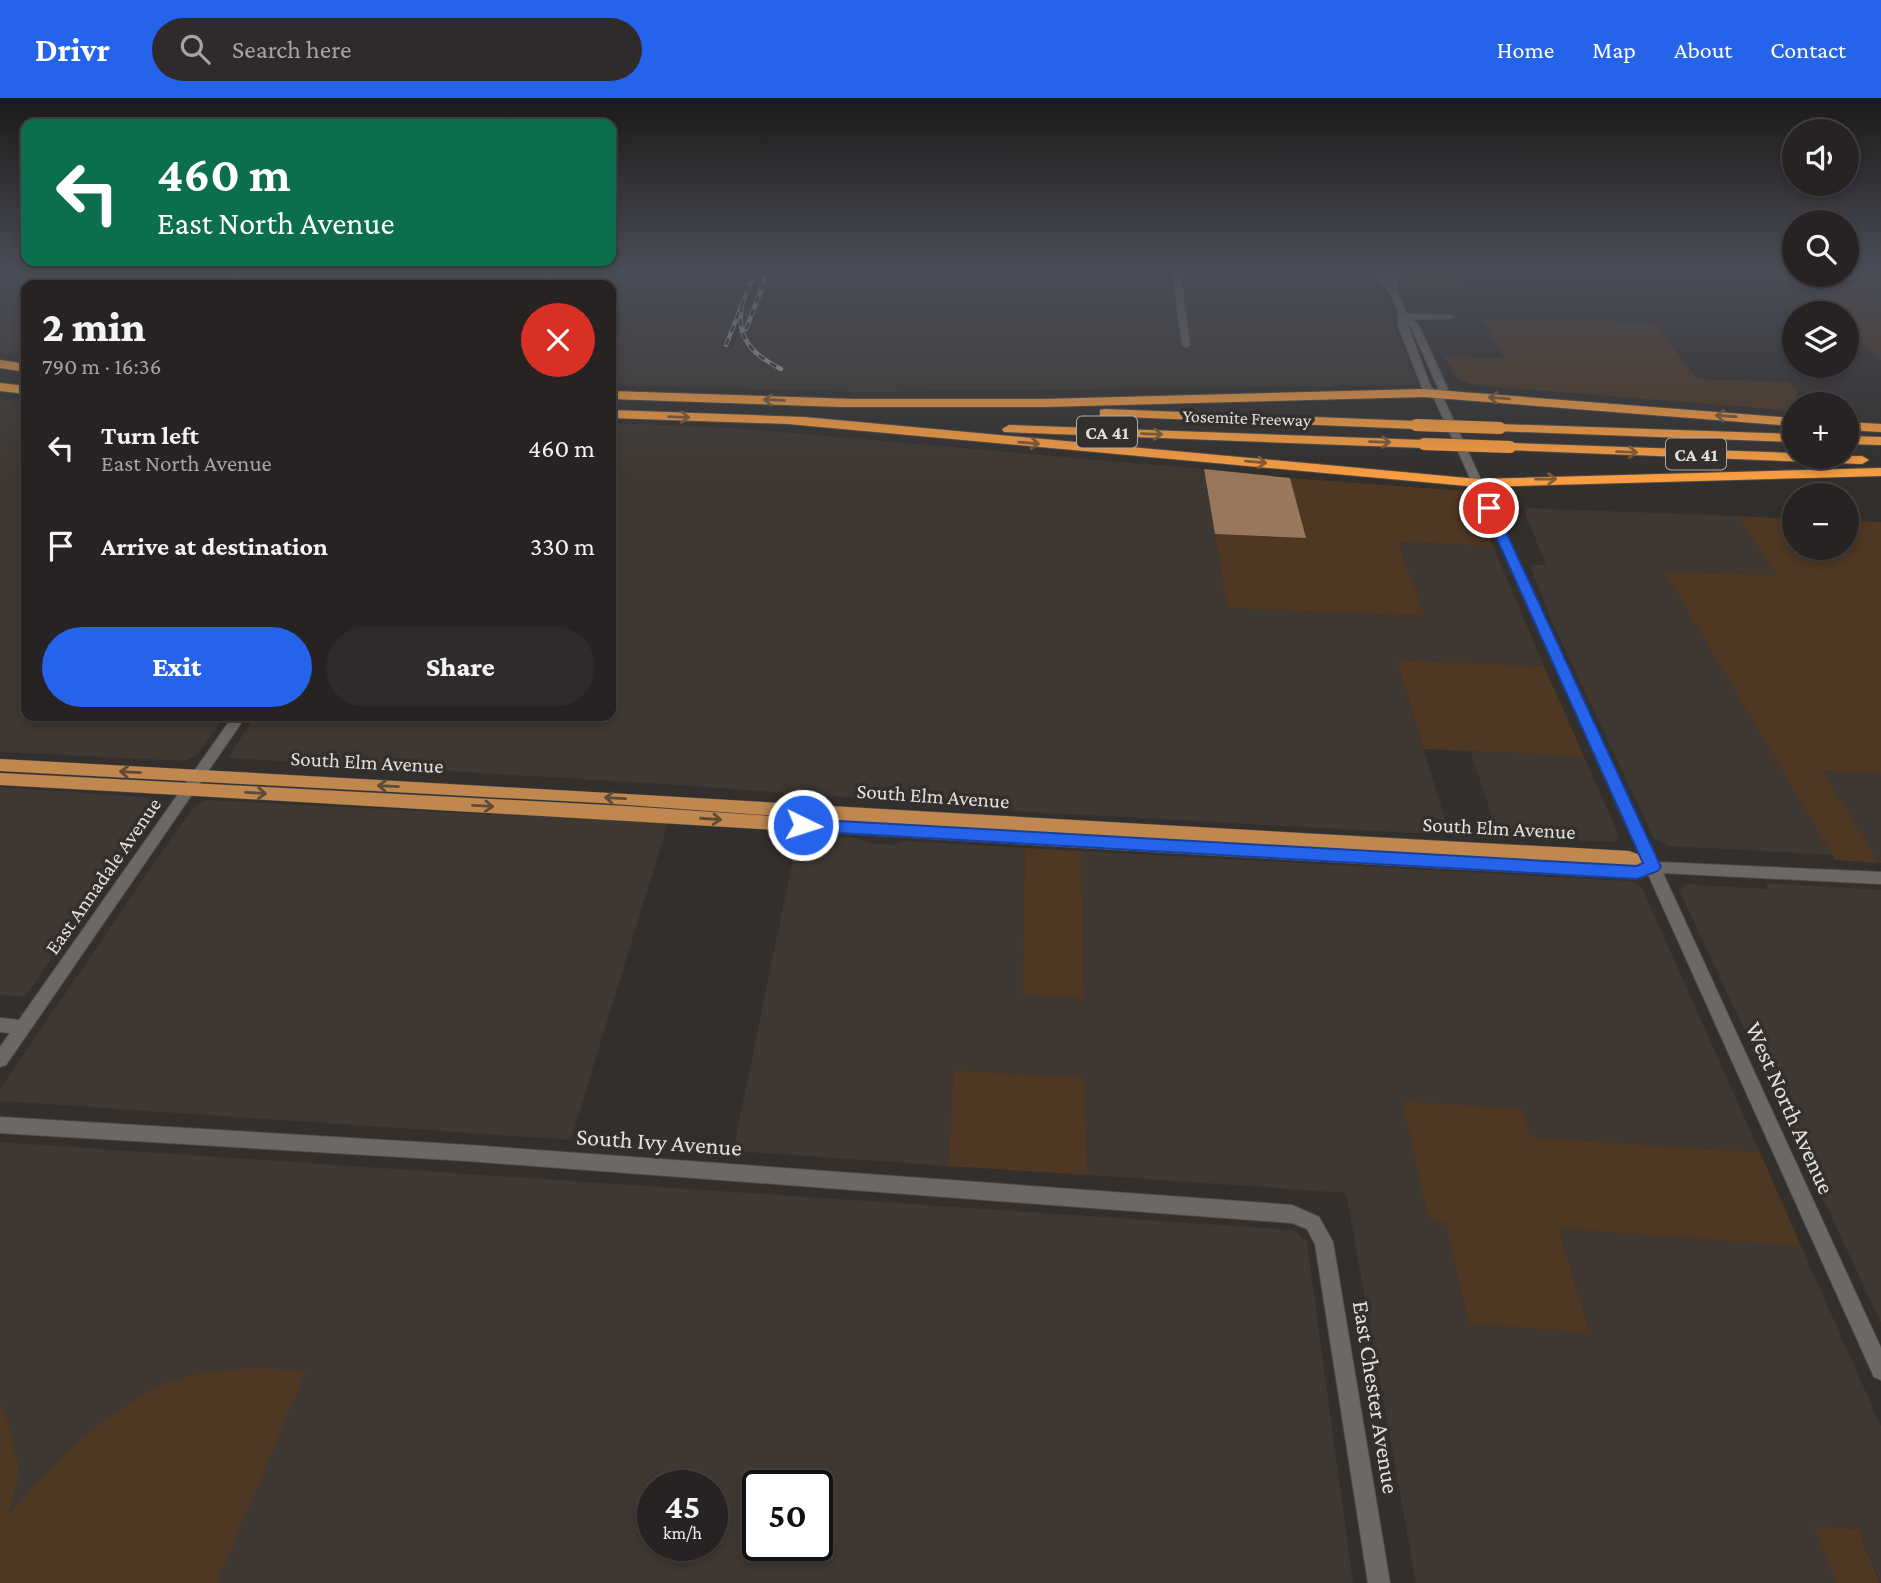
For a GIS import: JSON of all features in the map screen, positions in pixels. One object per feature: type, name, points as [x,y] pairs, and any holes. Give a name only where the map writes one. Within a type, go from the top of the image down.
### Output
[{"type":"highway","points":[[0,366],[21,368]]},
{"type":"highway","points":[[0,387],[21,389]]},
{"type":"highway","points":[[842,403],[1437,394],[1782,421]]},
{"type":"highway","name":"Yosemite Freeway","points":[[616,395],[1782,438]]},
{"type":"highway","name":"Yosemite Freeway","points":[[616,414],[1881,461]]},
{"type":"highway","points":[[790,421],[1478,483],[1881,472]]},
{"type":"highway","points":[[1859,427],[1881,428]]},
{"type":"highway","points":[[1859,440],[1881,441]]},
{"type":"main road","name":"South Elm Avenue","points":[[0,765],[193,782],[625,813],[1629,858],[1653,867]]},
{"type":"main road","name":"South Elm Avenue","points":[[0,779],[193,782]]},
{"type":"street","points":[[1185,338],[1186,345]]},
{"type":"street","name":"West North Avenue","points":[[1421,338],[1443,389],[1437,394],[1881,1370]]},
{"type":"street","name":"East Annadale Avenue","points":[[0,1060],[236,721]]},
{"type":"street","name":"South Elm Avenue","points":[[1653,867],[1881,878]]},
{"type":"street","points":[[0,1025],[23,1027]]},
{"type":"street","name":"South Ivy Avenue","points":[[0,1125],[455,1152],[877,1183],[1292,1214],[1313,1223]]},
{"type":"street","name":"East Chester Avenue","points":[[1313,1223],[1324,1242],[1380,1583]]},
{"type":"shaded area","points":[[0,338],[21,338],[21,355],[0,352]]},
{"type":"shaded area","points":[[616,338],[725,338],[721,348],[732,349],[736,338],[1399,338],[1418,381],[1417,385],[863,392],[616,385]]},
{"type":"shaded area","points":[[1493,338],[1665,338],[1697,379],[1788,382],[1797,392],[1782,392],[1782,410],[1475,385],[1457,379],[1444,356],[1504,358]]},
{"type":"shaded area","points":[[1859,338],[1881,338],[1881,360],[1859,339]]},
{"type":"shaded area","points":[[0,400],[21,401],[21,721],[221,721],[197,755],[185,761],[0,752]]},
{"type":"shaded area","points":[[616,423],[732,428],[1204,469],[1228,608],[1423,616],[1398,542],[1493,546],[1544,666],[1396,660],[1450,835],[900,805],[900,801],[646,783],[228,758],[252,721],[616,721]]},
{"type":"shaded area","points":[[1204,469],[1290,478],[1306,538],[1215,534]]},
{"type":"shaded area","points":[[1290,478],[1466,491],[1493,546],[1398,542],[1424,616],[1227,608],[1215,534],[1305,538]]},
{"type":"shaded area","points":[[1527,508],[1737,516],[1778,575],[1664,571],[1832,855],[1669,846],[1654,838],[1551,620],[1530,565],[1546,565],[1525,513]]},
{"type":"shaded area","points":[[1737,516],[1782,518],[1782,560],[1859,560],[1859,521],[1881,522],[1881,774],[1822,771],[1879,863],[1835,860],[1664,571],[1777,575]]},
{"type":"shaded area","points":[[1396,660],[1544,666],[1584,756],[1424,749]]},
{"type":"shaded area","points":[[1470,751],[1584,756],[1620,838],[1614,842],[1499,837]]},
{"type":"shaded area","points":[[1821,771],[1881,774],[1881,863],[1879,863]]},
{"type":"shaded area","points":[[0,787],[157,798],[161,805],[25,997],[0,995]]},
{"type":"shaded area","points":[[206,800],[668,823],[571,1140],[0,1101],[0,1089],[150,869],[194,806]]},
{"type":"shaded area","points":[[798,834],[857,838],[868,843],[892,845],[904,841],[1025,848],[1022,994],[1084,997],[1081,851],[1630,881],[1642,888],[1760,1152],[1531,1137],[1445,1221],[1469,1324],[1590,1333],[1559,1229],[1801,1246],[1881,1426],[1881,1583],[1858,1529],[1815,1526],[1836,1583],[1416,1583],[1346,1193],[1087,1175],[1085,1078],[955,1070],[948,1166],[733,1151]]},
{"type":"shaded area","points":[[1025,848],[1081,851],[1084,998],[1022,994]]},
{"type":"shaded area","points":[[1766,883],[1881,890],[1881,1323],[1679,890],[1685,884],[1768,889]]},
{"type":"shaded area","points":[[954,1070],[1085,1078],[1087,1175],[948,1166]]},
{"type":"shaded area","points":[[1402,1101],[1522,1109],[1531,1137],[1760,1152],[1801,1246],[1559,1229],[1590,1333],[1469,1324],[1445,1222],[1429,1220]]},
{"type":"shaded area","points":[[0,1142],[1294,1230],[1307,1242],[1353,1583],[0,1583]]},
{"type":"shaded area","points":[[260,1368],[306,1371],[217,1583],[0,1583],[0,1404],[11,1432],[19,1472],[9,1514],[80,1440],[143,1395],[187,1376]]},
{"type":"shaded area","points":[[1814,1526],[1858,1529],[1880,1583],[1836,1583]]},
{"type":"railway","points":[[726,345],[729,338]]},
{"type":"railway","points":[[745,338],[762,358],[781,369]]},
{"type":"route","points":[[803,825],[1504,866],[1637,872],[1653,867],[1489,508]]}]
